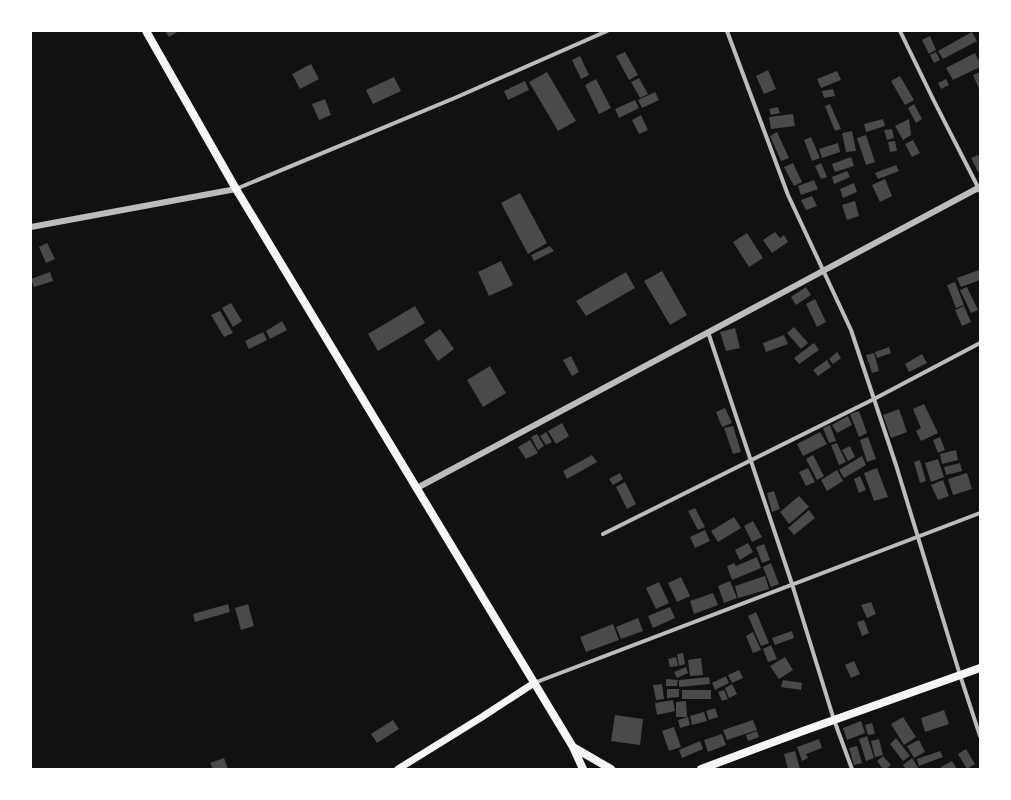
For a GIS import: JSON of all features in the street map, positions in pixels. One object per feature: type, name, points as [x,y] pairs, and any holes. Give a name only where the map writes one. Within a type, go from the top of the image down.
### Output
[{"type":"main road","points":[[146,31],[236,189],[573,747],[583,769]]},
{"type":"main road","points":[[701,769],[980,668]]},
{"type":"main road","points":[[398,769],[534,683]]},
{"type":"main road","points":[[573,747],[611,769]]},
{"type":"street","points":[[31,227],[236,189],[457,97],[607,31]]},
{"type":"street","points":[[727,31],[788,195],[851,330],[896,465],[980,736]]},
{"type":"street","points":[[417,488],[979,188],[900,31]]},
{"type":"street","points":[[708,332],[792,584],[834,720],[852,769]]},
{"type":"street","points":[[604,534],[874,399],[980,343]]},
{"type":"street","points":[[534,683],[980,513]]},
{"type":"building","points":[[165,31],[179,31],[169,37]]},
{"type":"building","points":[[972,32],[977,41],[943,59],[938,51]]},
{"type":"building","points":[[930,36],[936,50],[929,54],[922,40]]},
{"type":"building","points":[[625,52],[638,75],[629,80],[616,56]]},
{"type":"building","points":[[936,52],[940,60],[934,63],[930,55]]},
{"type":"building","points":[[975,53],[980,67],[953,80],[946,68]]},
{"type":"building","points":[[580,56],[589,75],[581,79],[572,60]]},
{"type":"building","points":[[311,64],[319,79],[300,89],[292,74]]},
{"type":"building","points":[[768,70],[776,89],[764,94],[756,76]]},
{"type":"building","points":[[837,71],[841,80],[821,88],[817,79]]},
{"type":"building","points":[[547,72],[576,121],[558,131],[529,82]]},
{"type":"building","points":[[980,72],[980,91],[973,75]]},
{"type":"building","points":[[900,76],[914,100],[905,105],[891,81]]},
{"type":"building","points":[[394,77],[401,91],[373,104],[366,90]]},
{"type":"building","points":[[639,78],[648,94],[640,98],[631,82]]},
{"type":"building","points":[[596,79],[611,108],[599,114],[585,85]]},
{"type":"building","points":[[946,79],[949,85],[941,89],[938,83]]},
{"type":"building","points":[[525,81],[529,90],[508,100],[504,91]]},
{"type":"building","points":[[833,89],[835,96],[824,98],[822,91]]},
{"type":"building","points":[[655,92],[659,100],[642,108],[638,100]]},
{"type":"building","points":[[325,99],[331,115],[319,120],[312,104]]},
{"type":"building","points":[[635,100],[639,108],[619,118],[615,109]]},
{"type":"building","points":[[830,104],[841,129],[835,131],[825,106]]},
{"type":"building","points":[[914,104],[922,119],[916,123],[908,108]]},
{"type":"building","points":[[778,107],[780,113],[771,115],[769,109]]},
{"type":"building","points":[[793,114],[795,126],[771,129],[769,117]]},
{"type":"building","points":[[641,115],[648,130],[639,134],[632,120]]},
{"type":"building","points":[[883,119],[885,126],[866,132],[864,124]]},
{"type":"building","points":[[909,119],[911,135],[903,140],[895,126]]},
{"type":"building","points":[[892,129],[894,138],[887,140],[884,130]]},
{"type":"building","points":[[852,131],[856,151],[846,152],[842,133]]},
{"type":"building","points":[[777,132],[789,158],[781,161],[770,136]]},
{"type":"building","points":[[866,135],[875,162],[866,165],[857,138]]},
{"type":"building","points":[[811,137],[820,158],[812,161],[804,140]]},
{"type":"building","points":[[913,140],[920,153],[912,157],[905,144]]},
{"type":"building","points":[[895,141],[897,151],[890,152],[888,142]]},
{"type":"building","points":[[838,143],[840,152],[822,158],[819,149]]},
{"type":"building","points":[[978,155],[980,158],[980,171],[978,172],[971,158]]},
{"type":"building","points":[[851,157],[854,166],[835,172],[832,164]]},
{"type":"building","points":[[793,163],[802,182],[794,186],[784,167]]},
{"type":"building","points":[[821,163],[827,177],[821,179],[815,166]]},
{"type":"building","points":[[896,165],[899,171],[878,179],[875,173]]},
{"type":"building","points":[[847,171],[850,177],[834,184],[832,177]]},
{"type":"building","points":[[885,179],[892,196],[880,202],[872,185]]},
{"type":"building","points":[[814,180],[818,189],[801,195],[798,186]]},
{"type":"building","points":[[854,183],[857,192],[843,198],[840,189]]},
{"type":"building","points":[[520,193],[547,243],[528,254],[501,203]]},
{"type":"building","points":[[812,196],[817,206],[806,210],[801,200]]},
{"type":"building","points":[[855,201],[859,216],[847,220],[842,205]]},
{"type":"building","points":[[775,232],[780,238],[784,235],[788,242],[772,253],[763,240]]},
{"type":"building","points":[[747,233],[763,258],[749,267],[733,242]]},
{"type":"building","points":[[47,243],[55,259],[46,263],[39,247]]},
{"type":"building","points":[[550,246],[554,251],[534,261],[531,255]]},
{"type":"building","points":[[501,261],[513,285],[489,296],[478,272]]},
{"type":"building","points":[[979,270],[980,280],[961,287],[957,278]]},
{"type":"building","points":[[662,271],[687,315],[670,325],[644,281]]},
{"type":"building","points":[[50,272],[53,281],[34,287],[31,279]]},
{"type":"building","points":[[626,272],[635,288],[586,316],[576,301]]},
{"type":"building","points":[[955,282],[964,305],[956,308],[947,285]]},
{"type":"building","points":[[806,287],[811,295],[796,305],[791,297]]},
{"type":"building","points":[[967,287],[978,310],[971,313],[960,290]]},
{"type":"building","points":[[815,299],[826,322],[817,327],[806,304]]},
{"type":"building","points":[[231,303],[242,321],[233,327],[222,308]]},
{"type":"building","points":[[415,306],[425,323],[378,351],[368,334]]},
{"type":"building","points":[[964,306],[971,322],[962,326],[955,310]]},
{"type":"building","points":[[220,311],[233,333],[224,337],[211,315]]},
{"type":"building","points":[[282,321],[287,330],[270,339],[266,331]]},
{"type":"building","points":[[794,327],[808,343],[801,349],[787,333]]},
{"type":"building","points":[[735,328],[740,348],[726,351],[720,332]]},
{"type":"building","points":[[440,329],[454,349],[438,361],[424,340]]},
{"type":"building","points":[[263,332],[267,340],[249,349],[245,341]]},
{"type":"building","points":[[784,335],[788,344],[766,352],[763,343]]},
{"type":"building","points":[[814,343],[819,350],[799,364],[794,358]]},
{"type":"building","points":[[889,347],[891,353],[877,358],[875,352]]},
{"type":"building","points":[[837,352],[841,358],[833,364],[829,359]]},
{"type":"building","points":[[874,353],[879,371],[872,373],[866,355]]},
{"type":"building","points":[[922,354],[927,363],[909,372],[905,364]]},
{"type":"building","points":[[571,356],[579,372],[572,376],[563,360]]},
{"type":"building","points":[[827,360],[831,367],[818,376],[813,370]]},
{"type":"building","points":[[490,366],[506,393],[483,407],[467,380]]},
{"type":"building","points":[[924,404],[938,433],[921,441],[916,431],[921,428],[913,409]]},
{"type":"building","points":[[725,408],[732,423],[722,427],[716,412]]},
{"type":"building","points":[[899,409],[907,432],[891,438],[883,415]]},
{"type":"building","points":[[859,411],[867,433],[859,437],[850,414]]},
{"type":"building","points":[[848,416],[852,425],[837,433],[832,425]]},
{"type":"building","points":[[562,423],[569,436],[556,444],[548,431]]},
{"type":"building","points":[[830,425],[836,441],[829,443],[823,428]]},
{"type":"building","points":[[733,426],[741,452],[733,454],[724,428]]},
{"type":"building","points":[[546,432],[552,442],[546,445],[540,436]]},
{"type":"building","points":[[820,432],[827,444],[803,456],[797,444]]},
{"type":"building","points":[[537,434],[544,446],[538,450],[531,437]]},
{"type":"building","points":[[868,437],[876,459],[867,462],[860,440]]},
{"type":"building","points":[[940,437],[945,450],[938,453],[933,440]]},
{"type":"building","points":[[530,440],[538,453],[526,459],[518,447]]},
{"type":"building","points":[[837,443],[846,462],[839,465],[831,445]]},
{"type":"building","points":[[850,446],[855,457],[848,461],[842,450]]},
{"type":"building","points":[[956,450],[958,460],[942,464],[940,454]]},
{"type":"building","points":[[592,455],[597,462],[567,479],[563,471]]},
{"type":"building","points":[[813,455],[824,476],[817,480],[806,459]]},
{"type":"building","points":[[862,456],[866,465],[844,478],[839,470]]},
{"type":"building","points":[[938,459],[944,477],[931,482],[925,463]]},
{"type":"building","points":[[920,460],[926,481],[920,483],[914,462]]},
{"type":"building","points":[[960,463],[962,471],[946,475],[944,467]]},
{"type":"building","points":[[808,468],[815,482],[806,486],[799,472]]},
{"type":"building","points":[[877,468],[888,497],[874,501],[864,473]]},
{"type":"building","points":[[837,470],[843,481],[827,491],[821,480]]},
{"type":"building","points":[[620,473],[623,479],[613,485],[609,479]]},
{"type":"building","points":[[967,473],[972,489],[953,495],[948,479]]},
{"type":"building","points":[[860,476],[866,490],[859,493],[854,479]]},
{"type":"building","points":[[943,480],[949,496],[938,500],[931,485]]},
{"type":"building","points":[[625,482],[636,504],[627,509],[616,487]]},
{"type":"building","points":[[774,491],[780,509],[772,512],[767,493]]},
{"type":"building","points":[[799,496],[809,507],[789,524],[780,512]]},
{"type":"building","points":[[695,508],[705,527],[698,530],[688,511]]},
{"type":"building","points":[[809,510],[815,518],[794,535],[788,528]]},
{"type":"building","points":[[734,517],[741,528],[718,542],[711,531]]},
{"type":"building","points":[[753,521],[762,537],[752,542],[744,526]]},
{"type":"building","points":[[705,530],[710,541],[695,548],[690,537]]},
{"type":"building","points":[[748,543],[753,552],[740,560],[735,550]]},
{"type":"building","points":[[764,544],[770,560],[762,563],[756,547]]},
{"type":"building","points":[[757,557],[761,568],[732,580],[727,566],[734,563],[736,566]]},
{"type":"building","points":[[771,563],[779,584],[771,587],[763,567]]},
{"type":"building","points":[[765,576],[769,589],[738,598],[735,586]]},
{"type":"building","points":[[681,577],[690,596],[677,602],[668,583]]},
{"type":"building","points":[[730,581],[737,598],[724,603],[718,586]]},
{"type":"building","points":[[659,582],[669,603],[656,609],[646,588]]},
{"type":"building","points":[[713,593],[718,605],[694,614],[690,601]]},
{"type":"building","points":[[871,602],[876,614],[867,618],[861,605]]},
{"type":"building","points":[[228,604],[230,612],[195,622],[193,614]]},
{"type":"building","points":[[248,604],[254,626],[241,630],[235,608]]},
{"type":"building","points":[[670,607],[675,618],[653,628],[648,616]]},
{"type":"building","points":[[756,612],[769,643],[761,646],[748,616]]},
{"type":"building","points":[[638,618],[643,631],[621,639],[616,627]]},
{"type":"building","points":[[864,620],[869,633],[862,636],[857,622]]},
{"type":"building","points":[[613,624],[619,640],[586,652],[580,637]]},
{"type":"building","points":[[792,631],[794,638],[775,645],[772,638]]},
{"type":"building","points":[[753,632],[761,650],[753,653],[746,636]]},
{"type":"building","points":[[771,645],[777,659],[768,662],[763,649]]},
{"type":"building","points":[[683,653],[685,664],[679,666],[677,654]]},
{"type":"building","points":[[676,657],[678,666],[670,667],[668,659]]},
{"type":"building","points":[[785,657],[793,670],[779,679],[770,666]]},
{"type":"building","points":[[701,658],[703,675],[690,676],[688,660]]},
{"type":"building","points":[[854,661],[860,674],[851,678],[845,665]]},
{"type":"building","points":[[686,667],[688,673],[677,678],[674,672]]},
{"type":"building","points":[[739,670],[743,678],[732,683],[728,675]]},
{"type":"building","points":[[726,676],[729,683],[715,690],[712,683]]},
{"type":"building","points":[[709,677],[710,684],[679,687],[679,680]]},
{"type":"building","points":[[666,679],[678,680],[677,686],[666,686]]},
{"type":"building","points":[[783,680],[802,683],[801,690],[781,687]]},
{"type":"building","points":[[662,684],[664,699],[656,700],[653,685]]},
{"type":"building","points":[[732,684],[737,694],[729,698],[725,688]]},
{"type":"building","points":[[667,689],[679,689],[679,697],[667,698]]},
{"type":"building","points":[[682,690],[711,690],[711,699],[682,699]]},
{"type":"building","points":[[724,690],[728,699],[722,701],[718,692]]},
{"type":"building","points":[[673,700],[675,711],[657,715],[655,703]]},
{"type":"building","points":[[686,701],[687,717],[676,717],[676,702]]},
{"type":"building","points":[[715,708],[718,717],[709,720],[706,711]]},
{"type":"building","points":[[944,710],[949,724],[925,732],[921,718]]},
{"type":"building","points":[[704,712],[707,721],[692,725],[690,716]]},
{"type":"building","points":[[615,715],[643,719],[640,745],[611,741]]},
{"type":"building","points":[[688,717],[690,725],[680,728],[678,720]]},
{"type":"building","points":[[903,717],[916,737],[904,745],[891,724]]},
{"type":"building","points":[[393,720],[399,729],[377,743],[371,734]]},
{"type":"building","points":[[753,720],[757,730],[727,740],[723,730]]},
{"type":"building","points":[[861,721],[865,733],[847,740],[843,728]]},
{"type":"building","points":[[872,723],[875,734],[868,735],[865,725]]},
{"type":"building","points":[[674,727],[681,747],[669,751],[662,731]]},
{"type":"building","points":[[757,731],[759,737],[748,741],[746,735]]},
{"type":"building","points":[[722,734],[726,745],[708,752],[704,740]]},
{"type":"building","points":[[867,736],[874,758],[866,761],[859,739]]},
{"type":"building","points":[[896,738],[910,756],[903,761],[890,744]]},
{"type":"building","points":[[819,739],[822,748],[806,754],[808,758],[802,761],[797,747]]},
{"type":"building","points":[[879,739],[883,755],[875,757],[871,741]]},
{"type":"building","points":[[919,740],[925,752],[914,758],[907,746]]},
{"type":"building","points":[[700,741],[703,749],[682,758],[679,750]]},
{"type":"building","points":[[857,746],[862,763],[854,765],[849,748]]},
{"type":"building","points":[[966,749],[975,764],[967,769],[958,754]]},
{"type":"building","points":[[795,751],[800,769],[788,769],[784,754]]},
{"type":"building","points":[[940,751],[943,757],[919,766],[917,759]]},
{"type":"building","points":[[883,756],[891,765],[886,769],[883,769],[877,761]]},
{"type":"building","points":[[224,758],[228,769],[213,769],[210,763]]},
{"type":"building","points":[[912,758],[919,769],[906,769],[903,765]]},
{"type":"building","points":[[952,761],[957,769],[942,769],[941,767]]}]
